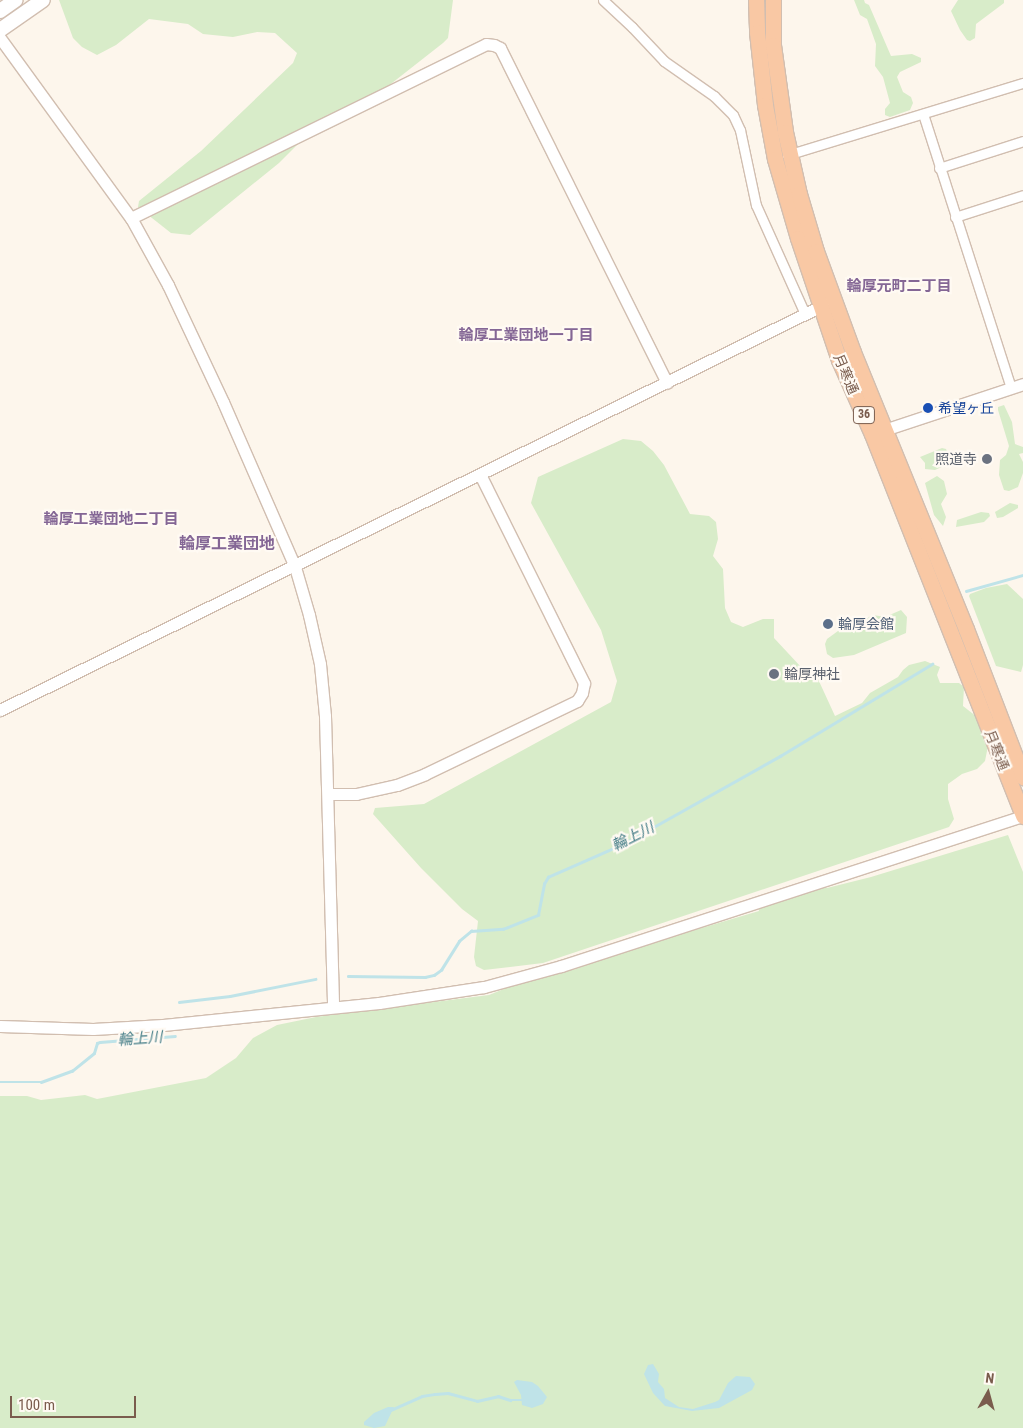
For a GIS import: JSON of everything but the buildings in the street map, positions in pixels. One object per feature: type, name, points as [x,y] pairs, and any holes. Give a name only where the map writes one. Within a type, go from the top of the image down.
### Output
[{"type":"highway","name":"月寒通","points":[[756,0],[757,32],[765,105],[844,328],[878,432],[1023,816]]},
{"type":"highway","name":"月寒通","points":[[772,0],[773,45],[783,156],[821,306],[840,360],[878,432],[1023,777]]},
{"type":"main road","points":[[0,30],[43,0]]},
{"type":"main road","points":[[765,0],[767,47],[783,156]]},
{"type":"main road","points":[[0,11],[13,1]]},
{"type":"street","points":[[603,0],[664,61],[714,96],[733,115],[740,130],[756,205],[805,314]]},
{"type":"street","points":[[0,38],[131,218],[168,285],[204,361],[280,529],[294,567],[309,615],[320,664],[325,716],[333,1007]]},
{"type":"street","points":[[131,218],[486,44],[494,45],[500,48],[667,383]]},
{"type":"street","points":[[783,156],[1023,83]]},
{"type":"street","points":[[923,114],[1011,388]]},
{"type":"street","points":[[939,168],[1023,140]]},
{"type":"street","points":[[955,217],[1023,195]]},
{"type":"street","points":[[0,710],[294,567],[821,306]]},
{"type":"street","points":[[878,432],[1023,384]]},
{"type":"street","points":[[328,794],[356,794],[397,785],[425,774],[577,701],[582,693],[584,683],[480,474]]},
{"type":"street","points":[[0,1026],[93,1029],[163,1025],[379,1003],[484,987],[561,966],[1023,816]]},
{"type":"green space","points":[[59,0],[453,0],[448,38],[443,43],[364,105],[327,115],[279,163],[190,235],[171,233],[138,207],[139,201],[201,151],[293,63],[297,53],[275,33],[257,32],[233,37],[203,34],[188,24],[149,19],[116,45],[97,55],[82,47],[73,38]]},
{"type":"green space","points":[[854,0],[864,0],[869,5],[891,56],[912,54],[921,58],[921,62],[900,72],[897,77],[903,92],[911,97],[913,103],[910,110],[890,117],[885,115],[885,109],[890,103],[883,77],[875,66],[876,44],[867,19],[860,15]]},
{"type":"green space","points":[[958,0],[1004,0],[1004,3],[976,24],[975,38],[970,41],[967,40],[960,30],[951,11]]},
{"type":"green space","points":[[1004,405],[1012,422],[1015,444],[1023,447],[1023,453],[1019,454],[1023,462],[1023,473],[1018,487],[1009,491],[1004,490],[999,475],[1000,460],[1006,455],[1009,446],[998,410],[998,407]]},
{"type":"green space","points":[[623,439],[641,441],[653,451],[664,465],[690,514],[709,516],[716,522],[718,539],[713,556],[723,569],[725,608],[731,622],[743,627],[763,619],[774,619],[774,638],[801,667],[818,679],[835,716],[862,703],[870,693],[898,677],[909,665],[925,661],[940,667],[937,675],[940,683],[959,683],[964,687],[963,706],[977,717],[988,746],[985,761],[977,769],[962,774],[948,784],[948,799],[954,819],[949,827],[543,963],[484,970],[476,966],[474,957],[478,921],[462,909],[421,868],[373,814],[375,808],[424,804],[611,702],[617,681],[601,630],[531,503],[538,477]]},
{"type":"green space","points":[[942,448],[946,449],[951,461],[949,467],[944,466],[935,470],[925,469],[925,463],[920,457]]},
{"type":"green space","points":[[937,476],[944,481],[947,494],[941,504],[946,517],[943,526],[934,515],[925,483]]},
{"type":"green space","points":[[1010,503],[1018,505],[1018,508],[1003,517],[997,518],[995,512]]},
{"type":"green space","points":[[981,512],[989,513],[990,516],[984,522],[956,527],[957,520]]},
{"type":"green space","points":[[1007,584],[1023,599],[1023,665],[1021,672],[996,666],[969,596],[986,588]]},
{"type":"green space","points":[[901,610],[907,617],[906,633],[854,655],[833,658],[827,654],[825,644],[827,639],[838,631],[844,631],[873,615],[885,617]]},
{"type":"green space","points":[[1008,835],[1023,872],[1023,1428],[0,1428],[0,1096],[27,1096],[41,1100],[85,1095],[97,1099],[206,1078],[236,1058],[253,1038],[277,1025],[316,1017],[489,995],[538,975],[570,967],[573,970],[587,965],[588,962],[658,938],[661,940],[759,911],[759,908],[771,901],[792,898],[820,888],[871,877]]},
{"type":"water","points":[[653,1364],[659,1374],[658,1382],[664,1389],[665,1398],[679,1407],[693,1409],[719,1400],[728,1383],[736,1376],[750,1377],[755,1384],[752,1390],[719,1408],[692,1411],[665,1406],[653,1393],[644,1374],[648,1365]]},
{"type":"water","points":[[517,1380],[532,1382],[538,1386],[547,1397],[543,1404],[532,1408],[522,1405],[521,1395],[514,1382]]},
{"type":"water","points":[[388,1407],[394,1407],[385,1426],[374,1428],[364,1425],[364,1422],[374,1413]]},
{"type":"waterway","name":"輪上川","points":[[966,591],[1023,575]]},
{"type":"waterway","name":"輪上川","points":[[348,976],[425,977],[434,975],[441,970],[459,941],[471,931],[503,929],[538,915],[544,884],[548,877],[625,843],[780,756],[932,664]]},
{"type":"waterway","name":"輪上川","points":[[179,1002],[230,996],[315,979]]},
{"type":"waterway","name":"輪上川","points":[[0,1082],[41,1082],[72,1071],[94,1053],[97,1043],[100,1042],[175,1036]]},
{"type":"waterway","points":[[391,1410],[422,1396],[448,1393],[477,1401],[498,1396],[510,1400],[524,1400]]},
{"type":"place","name":"希望ヶ丘","points":[[928,408]]},
{"type":"place","name":"照道寺","points":[[987,459]]},
{"type":"place","name":"輪厚会館","points":[[828,624]]},
{"type":"place","name":"輪厚神社","points":[[774,674]]},
{"type":"district","name":"輪厚元町二丁目","points":[[899,287]]},
{"type":"district","name":"輪厚工業団地一丁目","points":[[526,336]]},
{"type":"district","name":"輪厚工業団地二丁目","points":[[111,520]]},
{"type":"district","name":"輪厚工業団地","points":[[227,544]]}]
